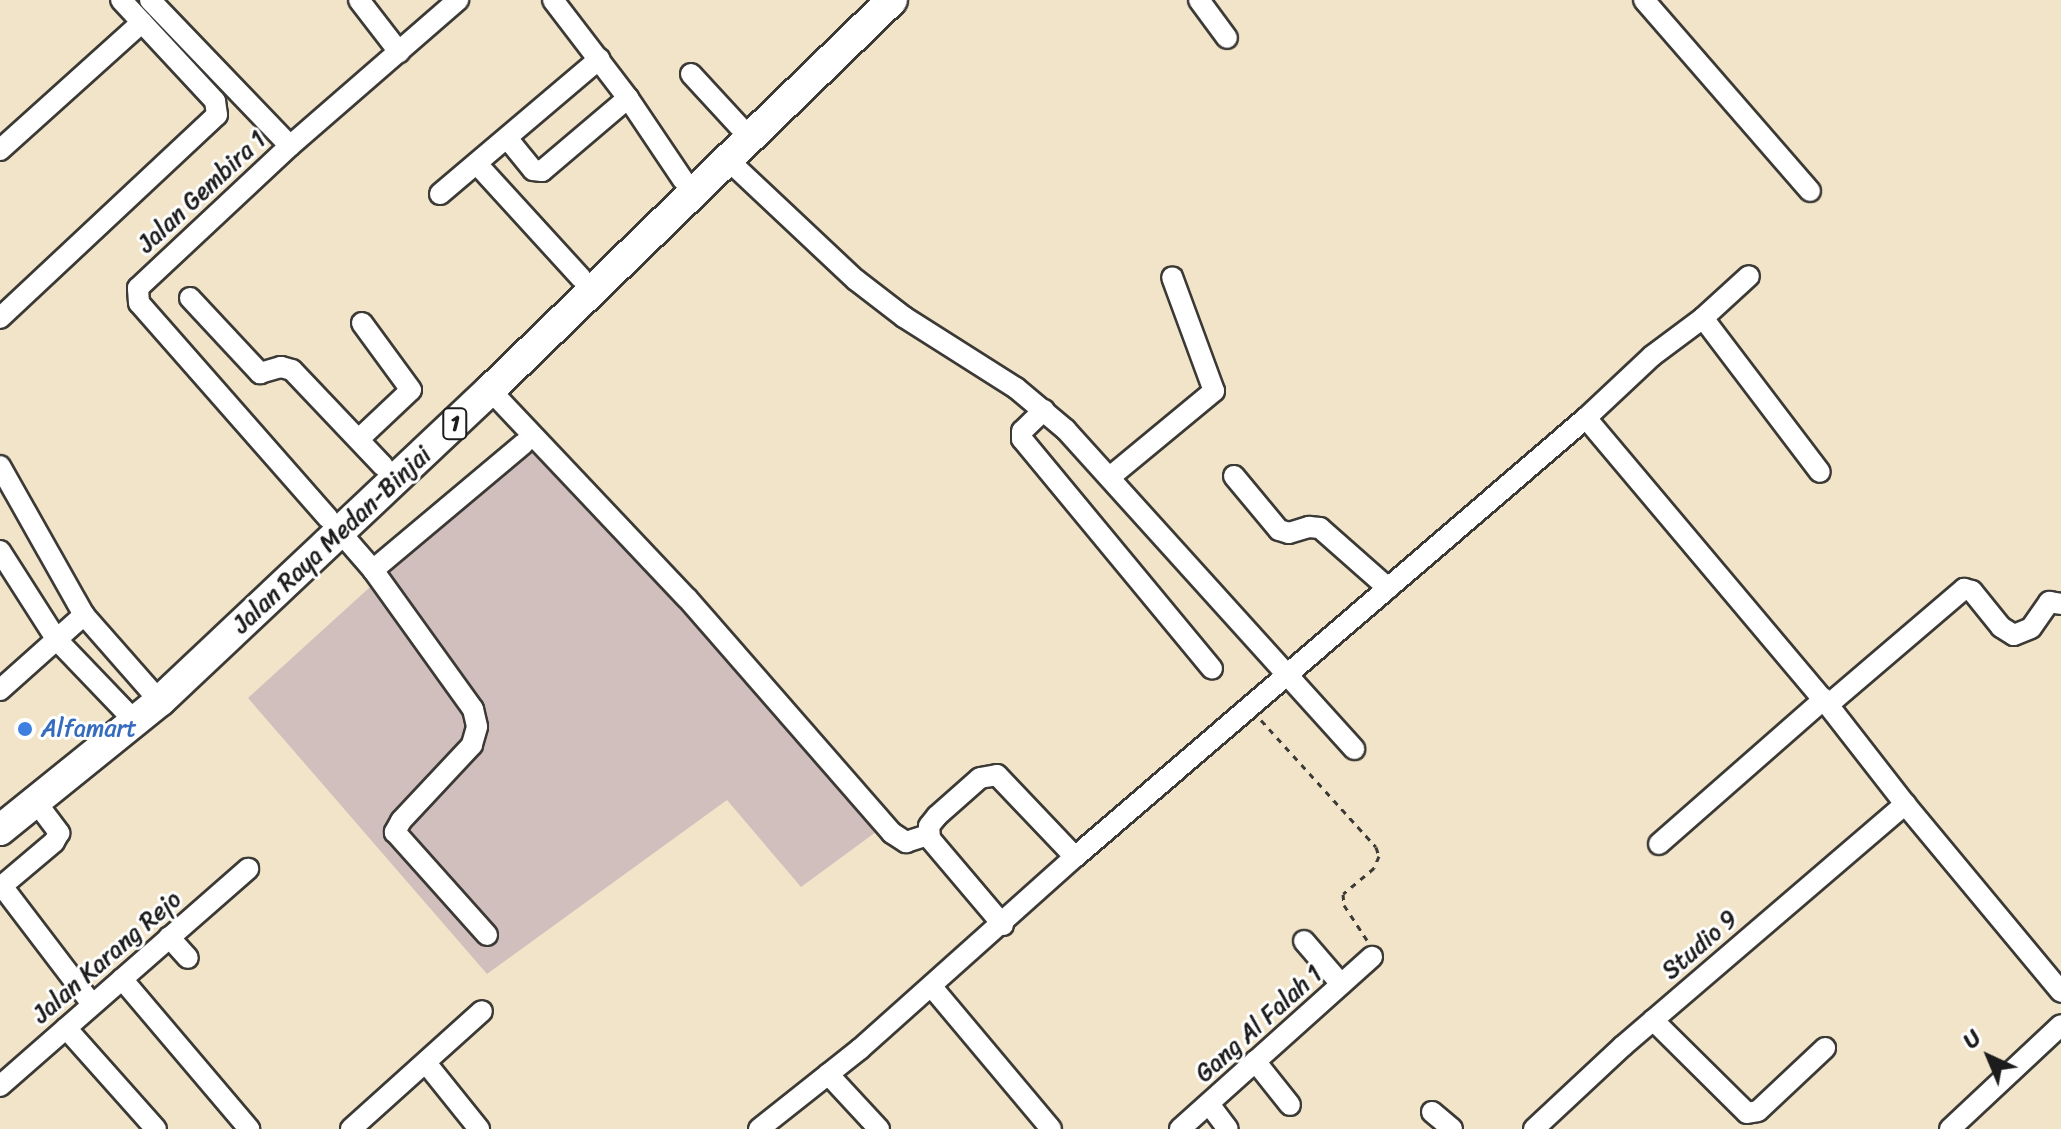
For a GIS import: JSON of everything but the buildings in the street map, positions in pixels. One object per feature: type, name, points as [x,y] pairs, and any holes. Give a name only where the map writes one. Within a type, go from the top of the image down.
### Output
[{"type":"highway","name":"Jalan Raya Medan-Binjai","points":[[1,814],[36,802],[160,701],[334,526],[383,466],[871,0]]},
{"type":"highway","name":"Jalan Raya Medan-Binjai","points":[[1,814],[150,690],[490,390],[892,0]]},
{"type":"street","points":[[2,312],[215,118],[215,101],[121,0]]},
{"type":"street","points":[[150,0],[290,146]]},
{"type":"street","points":[[359,0],[399,52]]},
{"type":"street","name":"Jalan Gembira 1","points":[[334,526],[137,298],[142,282],[290,146],[458,0]]},
{"type":"street","points":[[553,0],[628,98],[683,180]]},
{"type":"street","points":[[1199,0],[1227,38]]},
{"type":"street","points":[[1644,0],[1810,191]]},
{"type":"street","points":[[0,150],[142,22]]},
{"type":"street","points":[[440,194],[599,59]]},
{"type":"street","points":[[691,74],[739,126]]},
{"type":"street","points":[[507,138],[533,170],[542,171],[628,98]]},
{"type":"street","points":[[727,159],[856,280],[1044,410],[1110,477],[1354,749]]},
{"type":"street","points":[[477,164],[581,278]]},
{"type":"street","points":[[759,1129],[932,987],[1075,857],[1586,418],[1652,356],[1703,318],[1749,276]]},
{"type":"street","points":[[1110,477],[1214,391],[1172,277]]},
{"type":"street","points":[[190,298],[260,373],[281,367],[292,370],[383,466]]},
{"type":"street","points":[[1703,318],[1820,472]]},
{"type":"street","points":[[359,439],[411,390],[362,323]]},
{"type":"street","points":[[490,390],[687,598],[892,833],[906,842],[928,835]]},
{"type":"street","points":[[1044,410],[1022,431],[1022,439],[1212,669]]},
{"type":"street","points":[[1586,418],[1826,702],[1905,804],[2061,992]]},
{"type":"street","points":[[373,570],[523,444]]},
{"type":"street","points":[[0,466],[84,615],[150,690]]},
{"type":"street","points":[[1234,476],[1279,530],[1289,533],[1309,527],[1320,528],[1388,588]]},
{"type":"street","points":[[334,526],[373,570],[473,709],[477,727],[472,745],[401,821],[395,835],[487,935]]},
{"type":"street","points":[[0,551],[57,640],[125,711]]},
{"type":"street","points":[[1659,844],[1964,589],[1972,591],[2001,627],[2014,635],[2031,628],[2049,602],[2061,604]]},
{"type":"street","points":[[0,690],[84,615]]},
{"type":"street","points":[[928,835],[932,821],[980,778],[997,775],[1075,857]]},
{"type":"street","points":[[36,802],[59,833],[54,842],[3,882],[2,886],[92,1004]]},
{"type":"street","name":"Studio 9","points":[[1534,1129],[1653,1020],[1905,804]]},
{"type":"street","points":[[928,835],[1003,925]]},
{"type":"street","name":"Jalan Karang Rejo","points":[[0,1086],[248,869]]},
{"type":"street","points":[[169,937],[188,958]]},
{"type":"street","points":[[1304,941],[1341,984]]},
{"type":"street","name":"Gang Al Falah 1","points":[[1180,1129],[1372,957]]},
{"type":"street","points":[[122,979],[249,1129]]},
{"type":"street","points":[[932,987],[1051,1129]]},
{"type":"street","points":[[362,1126],[482,1011]]},
{"type":"street","points":[[1653,1020],[1755,1121],[1825,1048]]},
{"type":"street","points":[[1950,1129],[2061,1025]]},
{"type":"street","points":[[66,1028],[156,1129]]},
{"type":"street","points":[[1255,1061],[1290,1105]]},
{"type":"street","points":[[426,1063],[479,1129]]},
{"type":"street","points":[[828,1074],[879,1129]]},
{"type":"street","points":[[1209,1104],[1228,1129]]},
{"type":"street","points":[[1432,1112],[1452,1129]]},
{"type":"path","points":[[1251,708],[1376,847],[1376,864],[1345,890],[1342,900],[1373,949],[1372,957]]},
{"type":"shaded area","points":[[534,438],[880,829],[801,887],[727,800],[487,974],[248,698]]},
{"type":"place","name":"Alfamart","points":[[25,729]]}]
